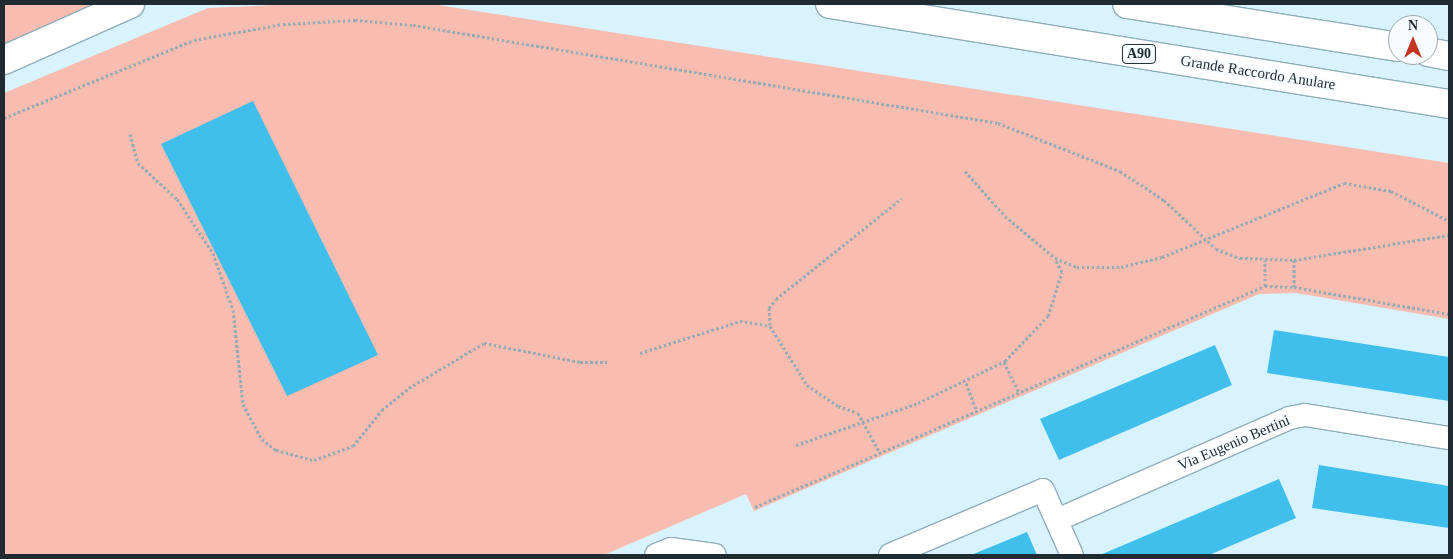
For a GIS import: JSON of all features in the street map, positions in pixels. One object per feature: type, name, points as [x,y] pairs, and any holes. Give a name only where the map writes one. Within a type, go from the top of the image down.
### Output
[{"type":"highway","points":[[4,60],[130,4]]},
{"type":"highway","name":"Grande Raccordo Anulare","points":[[830,4],[1449,104]]},
{"type":"highway","points":[[1128,4],[1388,45]]},
{"type":"street","name":"Via Eugenio Bertini","points":[[1057,520],[1288,418],[1306,415],[1449,438]]},
{"type":"street","points":[[890,555],[1043,490],[1072,555]]},
{"type":"street","points":[[667,553],[715,555]]},
{"type":"path","points":[[4,118],[194,40],[229,30],[355,20],[413,25],[998,122],[1120,170],[1164,200],[1205,239],[1240,258],[1294,260],[1449,235]]},
{"type":"path","points":[[130,134],[138,163],[177,200],[213,254],[232,310],[243,404],[262,439],[276,450],[314,460],[354,446],[382,410],[409,388],[484,343],[562,359],[607,362]]},
{"type":"path","points":[[965,171],[1005,216],[1055,258],[1077,267],[1121,267],[1205,239],[1344,183],[1391,191],[1449,221]]},
{"type":"path","points":[[880,453],[864,420],[807,385],[770,326],[769,308],[776,299],[902,198]]},
{"type":"path","points":[[796,445],[966,383],[1004,362],[1048,316],[1062,272],[1055,258]]},
{"type":"path","points":[[1264,286],[1265,260]]},
{"type":"path","points":[[1294,260],[1294,287]]},
{"type":"path","points":[[755,507],[1264,286],[1294,287],[1449,314]]},
{"type":"path","points":[[640,353],[740,321],[770,326]]},
{"type":"path","points":[[1004,362],[1019,393]]},
{"type":"path","points":[[966,383],[977,411]]},
{"type":"shaded area","points":[[4,4],[100,4],[4,47]]},
{"type":"shaded area","points":[[302,4],[431,4],[1449,163],[1449,319],[1296,293],[1259,294],[754,511],[746,494],[604,555],[4,555],[4,93],[208,8]]},
{"type":"building","points":[[253,101],[378,355],[287,396],[161,144]]},
{"type":"building","points":[[1274,330],[1449,357],[1449,401],[1267,373]]},
{"type":"building","points":[[1215,345],[1232,385],[1059,460],[1040,419]]},
{"type":"building","points":[[1319,465],[1449,486],[1449,528],[1312,508]]},
{"type":"building","points":[[1279,479],[1296,518],[1209,555],[1100,555]]},
{"type":"building","points":[[1027,532],[1037,555],[971,555]]}]
